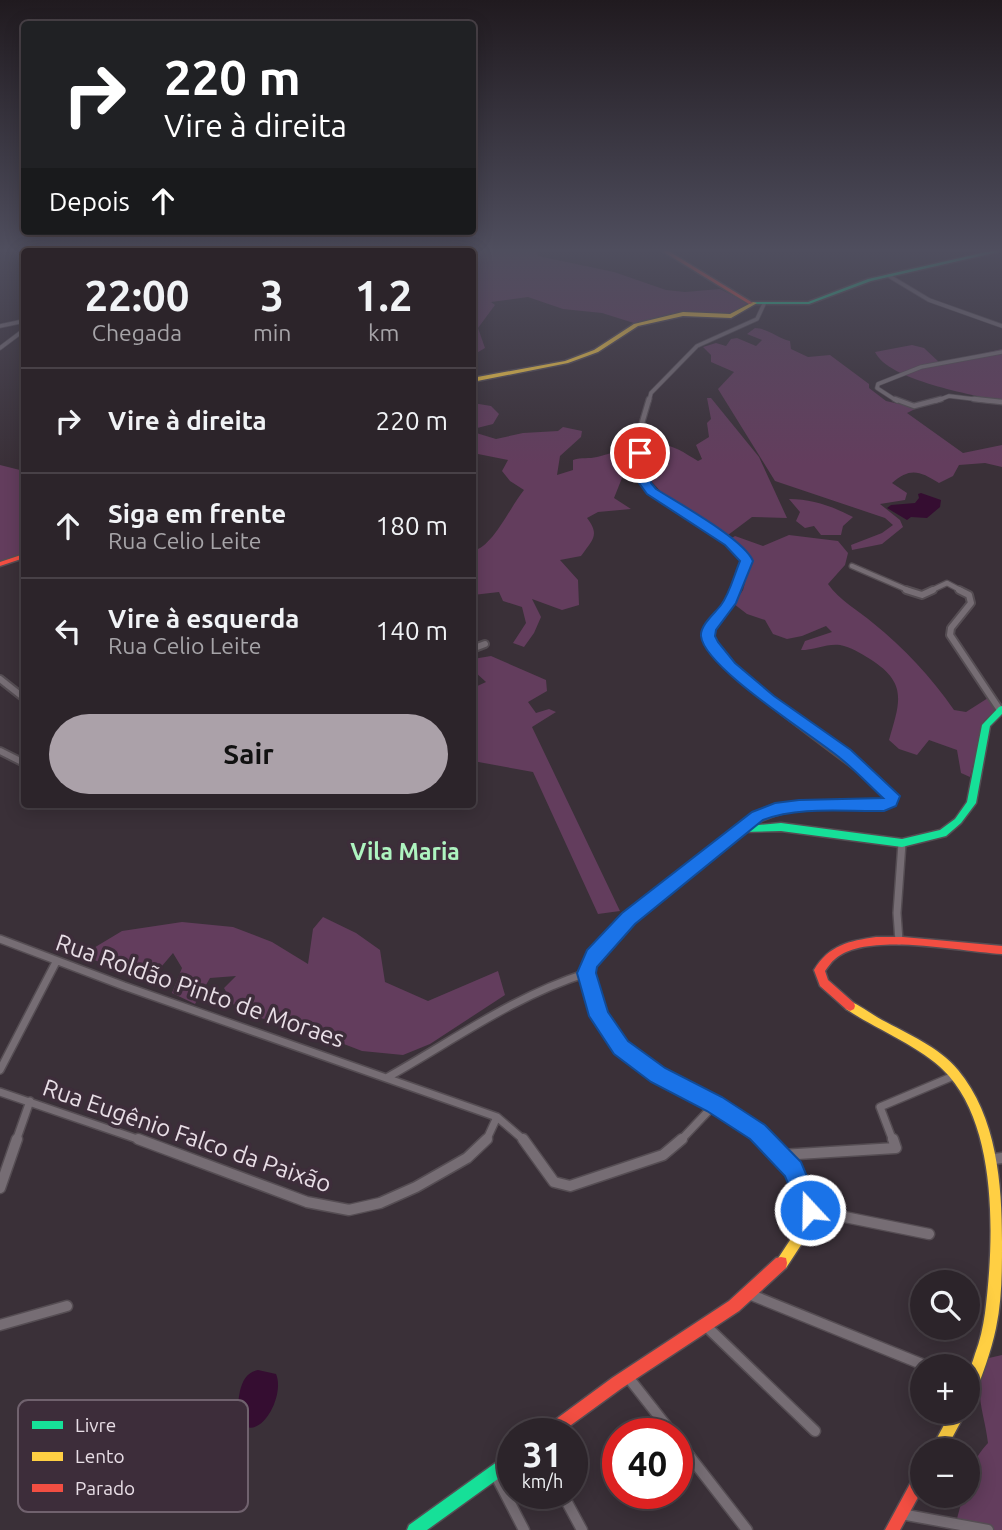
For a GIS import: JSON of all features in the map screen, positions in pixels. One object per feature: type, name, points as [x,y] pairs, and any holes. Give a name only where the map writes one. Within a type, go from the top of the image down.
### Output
[{"type":"street","points":[[0,326],[21,320]]},
{"type":"street","points":[[476,379],[566,362],[596,351],[636,325],[656,320]]},
{"type":"street","points":[[570,1418],[749,1294],[793,1250],[805,1228],[810,1210],[793,1169],[758,1132],[715,1104],[658,1075],[621,1048],[599,1016],[587,973],[593,956],[628,918],[757,816],[775,809],[811,805],[884,805],[890,802],[892,796],[846,754],[768,700],[730,666],[711,644],[709,629],[729,603],[747,561],[730,542],[652,492],[645,483],[639,433],[651,393],[697,346],[754,320]]},
{"type":"street","points":[[0,348],[21,332]]},
{"type":"street","points":[[1002,352],[904,372],[883,381],[877,388],[902,404],[914,406],[949,396],[1002,402]]},
{"type":"street","points":[[0,565],[21,557]]},
{"type":"street","points":[[740,829],[781,827],[902,843],[943,833],[958,821],[971,803],[986,725],[1001,709],[950,635],[951,628],[971,603],[969,595],[947,583],[922,595],[916,594],[852,566]]},
{"type":"street","points":[[476,647],[485,643]]},
{"type":"street","points":[[0,679],[21,696]]},
{"type":"street","points":[[0,751],[21,762]]},
{"type":"street","points":[[900,941],[897,913],[902,843]]},
{"type":"street","name":"Rua Roldão Pinto de Moraes","points":[[0,940],[235,1027],[388,1077],[497,1117]]},
{"type":"street","points":[[980,1363],[992,1316],[997,1257],[998,1158],[980,1112],[970,1092],[940,1059],[844,1004],[825,989],[819,973],[823,960],[835,949],[859,943],[900,941],[982,952],[1002,950]]},
{"type":"street","points":[[0,1070],[56,962]]},
{"type":"street","points":[[388,1077],[439,1050],[534,991],[587,973]]},
{"type":"street","points":[[781,1155],[896,1148],[880,1107],[956,1075]]},
{"type":"street","name":"Rua Eugênio Falco da Paixão","points":[[0,1092],[322,1206],[348,1210],[368,1207],[433,1178],[479,1148],[489,1137],[497,1117]]},
{"type":"street","points":[[0,1188],[30,1101]]},
{"type":"street","points":[[497,1117],[527,1143],[554,1181],[569,1186],[663,1155],[715,1104]]},
{"type":"street","points":[[810,1210],[929,1234]]},
{"type":"street","points":[[749,1294],[910,1359]]},
{"type":"street","points":[[0,1325],[67,1306]]},
{"type":"street","points":[[705,1325],[815,1431]]},
{"type":"street","points":[[627,1376],[660,1418]]},
{"type":"street","points":[[693,1461],[747,1530]]},
{"type":"street","points":[[414,1530],[497,1470]]},
{"type":"street","points":[[494,1472],[524,1530]]},
{"type":"street","points":[[892,1530],[910,1496]]},
{"type":"street","points":[[571,1509],[582,1530]]},
{"type":"street","points":[[899,1514],[988,1530]]},
{"type":"shaded area","points":[[476,320],[484,320],[478,328],[485,348],[476,353]]},
{"type":"shaded area","points":[[626,320],[653,320],[637,324]]},
{"type":"shaded area","points":[[755,328],[790,341],[791,349],[808,357],[830,355],[869,384],[869,388],[886,401],[917,408],[907,413],[963,453],[1002,445],[1002,467],[985,463],[959,465],[953,476],[939,483],[915,472],[898,478],[892,483],[907,493],[905,500],[880,504],[900,520],[903,527],[882,544],[852,550],[851,545],[882,533],[893,525],[885,518],[775,481],[718,389],[734,372],[711,362],[711,355],[703,347],[716,343],[726,346],[731,339],[737,338],[756,346],[762,340],[747,334]]},
{"type":"shaded area","points":[[912,345],[924,348],[940,363],[1002,349],[1002,401],[913,378],[896,371],[875,352]]},
{"type":"shaded area","points":[[707,398],[711,398],[759,457],[787,518],[752,517],[728,535],[662,493],[652,482],[657,458],[650,450],[653,445],[671,446],[698,461],[702,459],[696,445],[709,437],[707,423],[711,419]]},
{"type":"shaded area","points":[[476,404],[491,406],[499,414],[493,424],[476,428]]},
{"type":"shaded area","points":[[563,427],[582,431],[581,437],[560,456],[557,475],[573,470],[573,460],[621,453],[624,473],[614,498],[631,509],[598,512],[587,518],[594,533],[592,541],[581,556],[560,560],[578,580],[579,605],[562,610],[532,599],[541,617],[524,647],[513,643],[526,623],[522,607],[503,601],[499,592],[476,595],[476,550],[494,534],[524,490],[510,481],[502,471],[508,460],[476,454],[476,433],[496,439],[523,433],[558,431]]},
{"type":"shaded area","points":[[0,465],[21,470],[21,555],[0,563]]},
{"type":"shaded area","points":[[921,493],[941,500],[940,507],[927,518],[911,517],[907,520],[887,508],[891,505],[915,503]]},
{"type":"shaded area","points":[[789,499],[822,504],[853,517],[843,526],[841,535],[821,535],[814,526],[805,528],[796,521],[800,512]]},
{"type":"shaded area","points":[[789,535],[838,541],[848,553],[845,565],[828,584],[832,590],[906,653],[954,710],[966,712],[988,698],[997,708],[984,721],[970,777],[961,773],[957,750],[929,740],[917,755],[899,749],[889,740],[898,694],[891,676],[882,668],[859,652],[840,645],[801,650],[805,641],[832,632],[826,626],[787,639],[773,634],[765,620],[747,614],[734,604],[743,590],[751,560],[730,539],[735,536],[763,546]]},
{"type":"shaded area","points":[[491,656],[546,680],[547,691],[528,702],[536,713],[549,709],[556,712],[532,727],[620,911],[598,914],[533,772],[476,762],[476,687],[486,682],[476,673],[476,658]]},
{"type":"shaded area","points":[[323,917],[356,933],[380,950],[385,982],[428,1001],[498,971],[505,995],[430,1044],[403,1055],[362,1051],[310,1031],[238,1012],[224,988],[236,976],[210,978],[195,1004],[172,993],[182,968],[173,953],[156,973],[136,977],[82,955],[122,931],[182,922],[233,927],[272,942],[308,964],[313,929]]},
{"type":"shaded area","points":[[1002,1355],[1002,1530],[954,1530],[960,1508],[980,1508],[980,1454],[988,1443],[980,1390],[989,1358]]},
{"type":"shaded area","points":[[258,1370],[276,1374],[278,1384],[277,1395],[268,1416],[261,1424],[253,1427],[248,1426],[248,1400],[239,1400],[243,1383],[251,1373]]},
{"type":"traffic: fast","points":[[600,1018],[587,973],[593,956],[628,918],[740,829],[781,827],[902,843],[943,833],[958,821],[971,803],[986,725],[1002,709]]},
{"type":"traffic: fast","points":[[414,1530],[497,1470]]},
{"type":"traffic: slow","points":[[476,379],[566,362],[596,351],[636,325],[656,320]]},
{"type":"traffic: slow","points":[[850,1006],[929,1052],[953,1072],[969,1095],[981,1123],[995,1189],[997,1257],[989,1328],[980,1359]]},
{"type":"traffic: slow","points":[[600,1018],[621,1048],[658,1075],[715,1104],[758,1132],[793,1169],[810,1210],[799,1238],[781,1263]]},
{"type":"traffic: slow","points":[[944,1438],[952,1424]]},
{"type":"traffic: jam","points":[[0,564],[21,557]]},
{"type":"traffic: jam","points":[[850,1006],[824,983],[819,970],[833,954],[853,945],[876,941],[903,941],[1002,950]]},
{"type":"traffic: jam","points":[[569,1418],[617,1383],[734,1306],[781,1263]]},
{"type":"traffic: jam","points":[[892,1530],[910,1498]]},
{"type":"district","name":"Vila Maria","points":[[405,852]]},
{"type":"route","points":[[640,453],[645,483],[652,492],[730,542],[747,561],[729,603],[709,629],[711,644],[730,666],[768,700],[846,754],[892,796],[890,802],[884,805],[799,806],[775,809],[757,816],[628,918],[593,956],[587,967],[599,1016],[621,1048],[658,1075],[737,1116],[758,1132],[793,1169],[810,1210]]}]
